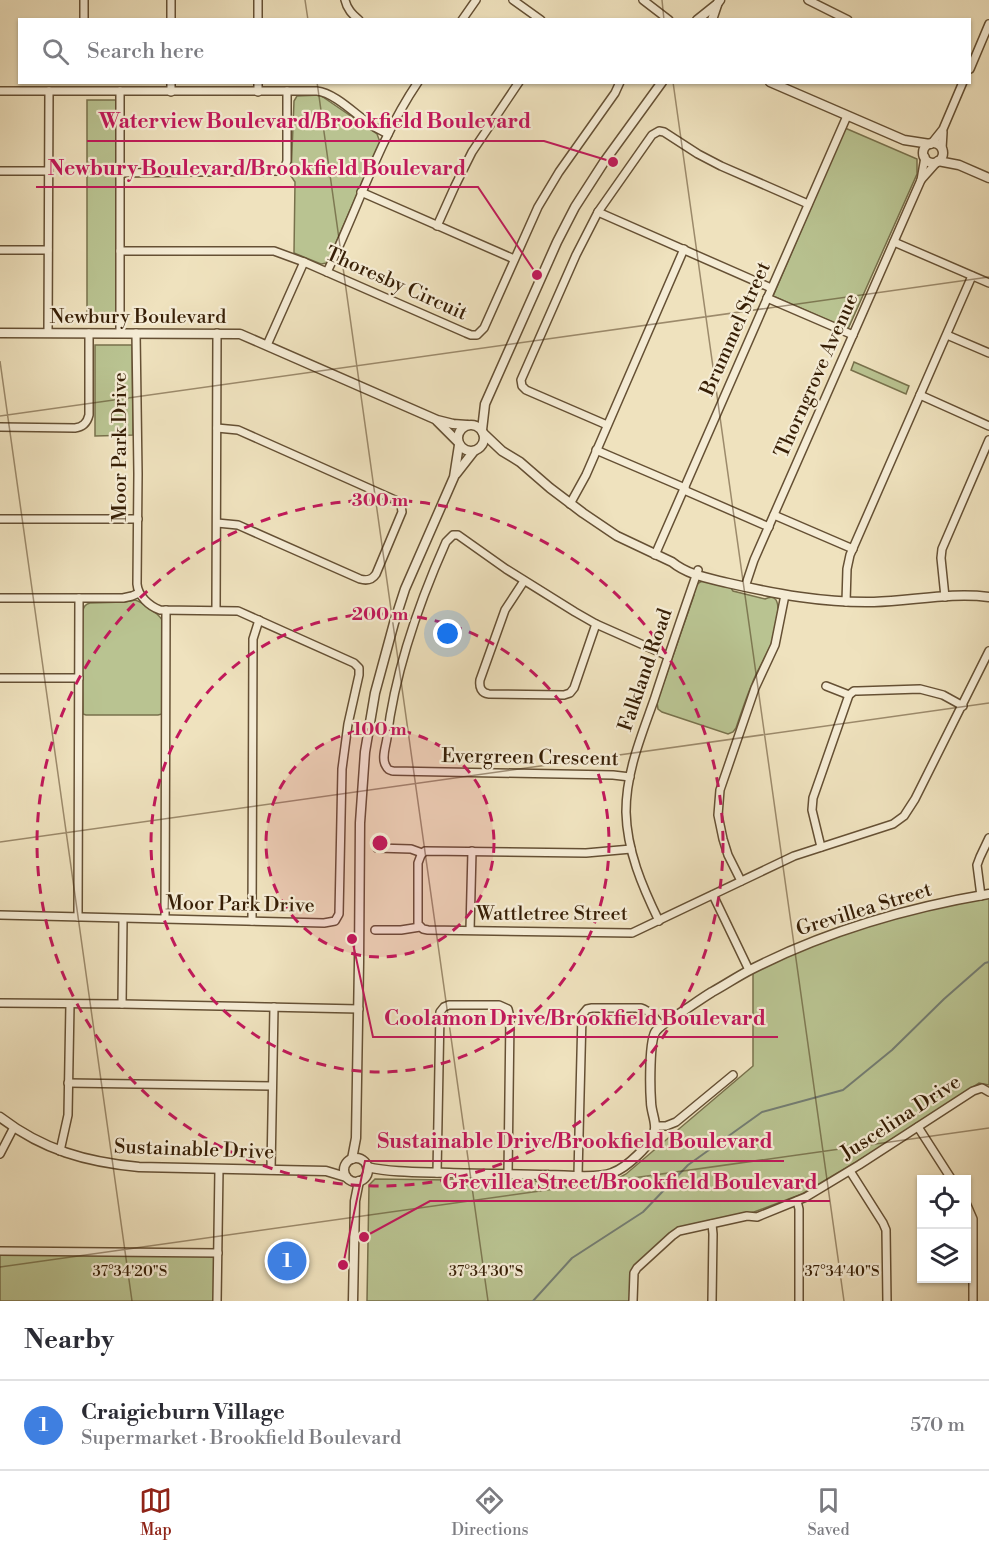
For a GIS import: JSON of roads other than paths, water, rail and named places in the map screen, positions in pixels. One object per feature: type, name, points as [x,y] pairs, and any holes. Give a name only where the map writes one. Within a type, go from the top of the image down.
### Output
[{"type":"street","points":[[84,0],[84,18]]},
{"type":"street","points":[[171,0],[171,18]]},
{"type":"street","points":[[258,0],[258,18]]},
{"type":"street","points":[[345,0],[351,13],[357,18]]},
{"type":"street","points":[[463,18],[476,0]]},
{"type":"street","points":[[513,0],[538,18]]},
{"type":"street","points":[[642,0],[668,18]]},
{"type":"street","points":[[808,0],[844,18]]},
{"type":"street","points":[[699,18],[718,2]]},
{"type":"street","points":[[712,18],[718,2]]},
{"type":"street","points":[[971,64],[989,24]]},
{"type":"street","points":[[84,84],[84,91]]},
{"type":"street","points":[[171,84],[171,92]]},
{"type":"street","points":[[258,84],[258,92]]},
{"type":"street","points":[[327,272],[388,134],[417,84]]},
{"type":"street","points":[[437,226],[472,152],[518,84]]},
{"type":"street","name":"Thoresby Circuit","points":[[120,251],[274,251],[474,335],[480,334],[538,207],[559,172],[620,84]]},
{"type":"street","points":[[454,477],[459,443],[458,434],[485,404],[557,242],[575,207],[604,162],[661,84]]},
{"type":"street","points":[[775,84],[904,140],[936,144],[959,165]]},
{"type":"street","points":[[924,156],[924,150],[943,129],[962,84]]},
{"type":"street","points":[[0,91],[317,91],[325,93],[388,134]]},
{"type":"street","points":[[48,333],[49,91]]},
{"type":"street","points":[[120,91],[120,333]]},
{"type":"street","points":[[120,173],[280,171],[285,167],[286,160],[287,91]]},
{"type":"street","name":"Brummel Street","points":[[655,555],[847,116]]},
{"type":"street","points":[[938,161],[942,156],[943,129]]},
{"type":"street","points":[[607,425],[526,390],[521,380],[576,255],[598,212],[652,135],[659,131],[666,133],[721,166],[808,204]]},
{"type":"street","points":[[904,140],[928,161],[959,165],[989,178]]},
{"type":"street","name":"Thorngrove Avenue","points":[[745,587],[754,560],[921,180],[924,156]]},
{"type":"street","name":"Thorngrove Avenue","points":[[921,180],[938,161]]},
{"type":"street","points":[[0,171],[49,171]]},
{"type":"street","points":[[361,192],[514,259]]},
{"type":"street","points":[[598,212],[771,288]]},
{"type":"street","points":[[894,242],[989,283]]},
{"type":"street","points":[[570,504],[581,485],[684,249]]},
{"type":"street","points":[[0,250],[48,250]]},
{"type":"street","points":[[267,345],[304,262]]},
{"type":"street","points":[[846,602],[847,569],[853,549],[972,276]]},
{"type":"street","points":[[767,298],[853,335]]},
{"type":"street","name":"Newbury Boulevard","points":[[0,333],[240,334],[437,420],[468,425]]},
{"type":"street","points":[[0,428],[75,428],[86,423],[89,333]]},
{"type":"street","name":"Moor Park Drive","points":[[136,333],[137,584],[139,593]]},
{"type":"street","points":[[216,610],[217,333]]},
{"type":"street","points":[[947,335],[989,353]]},
{"type":"street","points":[[920,395],[989,426]]},
{"type":"street","points":[[352,1301],[358,1176],[353,1161],[356,1138],[359,1009],[360,823],[365,752],[375,693],[405,589],[454,477],[483,442],[485,404]]},
{"type":"street","name":"Newbury Boulevard","points":[[437,420],[459,443]]},
{"type":"street","points":[[468,425],[478,427],[502,451],[520,462],[570,504],[617,536],[655,555],[681,563],[697,572],[728,583],[785,595],[846,602],[974,595],[989,591]]},
{"type":"street","points":[[217,428],[238,430],[395,500],[401,505],[402,512],[376,574],[367,580],[360,579],[238,525],[217,523]]},
{"type":"street","points":[[945,597],[942,549],[989,440]]},
{"type":"street","points":[[459,443],[466,450],[502,451]]},
{"type":"street","points":[[596,450],[769,527]]},
{"type":"street","points":[[774,515],[853,549]]},
{"type":"street","points":[[0,519],[138,519]]},
{"type":"street","name":"Evergreen Crescent","points":[[630,777],[390,770],[385,766],[384,758],[397,683],[406,648],[422,600],[449,537],[455,534],[462,536],[524,581],[596,624],[668,656]]},
{"type":"street","name":"Falkland Road","points":[[659,921],[638,876],[631,849],[626,812],[635,752],[697,572]]},
{"type":"street","points":[[524,581],[508,604],[501,620],[480,680],[480,688],[484,692],[489,694],[564,695],[570,693],[574,688],[596,624]]},
{"type":"street","points":[[0,598],[123,598],[139,593],[152,607],[166,610],[165,919]]},
{"type":"street","points":[[741,881],[728,855],[720,826],[718,815],[720,790],[755,688],[775,645],[785,595]]},
{"type":"street","points":[[974,595],[989,597]]},
{"type":"street","points":[[78,917],[79,598]]},
{"type":"street","name":"Moor Park Drive","points":[[0,915],[328,923],[335,921],[338,916],[342,769],[358,666],[238,611],[166,610]]},
{"type":"street","points":[[252,921],[253,639],[260,620]]},
{"type":"street","name":"Wattletree Street","points":[[375,930],[420,927],[428,930],[626,933],[659,921],[794,856],[893,824],[904,816],[915,799],[989,651]]},
{"type":"street","points":[[981,669],[989,673]]},
{"type":"street","points":[[0,678],[79,678]]},
{"type":"street","points":[[826,686],[849,695]]},
{"type":"street","points":[[821,847],[812,810],[813,798],[849,695],[855,691],[920,689],[943,695],[963,706]]},
{"type":"street","points":[[985,895],[977,865],[989,838]]},
{"type":"street","points":[[376,848],[411,849],[422,853],[472,851],[586,853],[631,849]]},
{"type":"street","points":[[470,930],[472,851]]},
{"type":"street","points":[[420,927],[417,920],[418,863],[422,853]]},
{"type":"street","points":[[713,895],[749,970]]},
{"type":"street","name":"Grevillea Street","points":[[661,1026],[749,970],[797,948],[847,928],[900,912],[985,895]]},
{"type":"street","points":[[122,1004],[123,919]]},
{"type":"street","points":[[0,1003],[359,1009]]},
{"type":"street","points":[[60,1151],[68,1114],[70,1004]]},
{"type":"street","points":[[436,1173],[440,1014],[444,1007],[449,1005],[475,1005],[503,1006],[510,1014],[508,1174]]},
{"type":"street","points":[[271,1170],[274,1007]]},
{"type":"street","points":[[353,1161],[344,1171],[358,1176],[387,1171],[436,1173],[578,1175],[604,1175],[620,1169],[650,1144],[656,1126],[651,1102],[652,1047],[653,1035],[661,1026],[647,1010],[592,1008],[587,1009],[582,1015],[578,1175]]},
{"type":"street","points":[[656,1126],[671,1125],[676,1122],[733,1075]]},
{"type":"street","points":[[68,1083],[272,1086]]},
{"type":"street","name":"Juscelina Drive","points":[[633,1301],[634,1273],[637,1268],[679,1231],[747,1216],[757,1217],[806,1197],[973,1091],[982,1088],[989,1092]]},
{"type":"street","name":"Sustainable Drive","points":[[0,1117],[32,1138],[60,1151],[111,1164],[139,1167],[326,1171],[358,1176]]},
{"type":"street","points":[[0,1154],[14,1127]]},
{"type":"street","points":[[918,1127],[949,1175]]},
{"type":"street","name":"Sustainable Drive","points":[[326,1171],[353,1161]]},
{"type":"street","points":[[217,1301],[219,1169]]},
{"type":"street","points":[[850,1171],[886,1230],[887,1301]]},
{"type":"street","points":[[797,1201],[800,1301]]},
{"type":"street","points":[[971,1213],[974,1219],[974,1301]]},
{"type":"street","points":[[712,1224],[712,1301]]},
{"type":"street","points":[[0,1251],[218,1253]]},
{"type":"waterway","points":[[533,1301],[572,1258],[643,1212],[688,1165],[762,1112],[843,1090],[892,1050],[944,999],[989,962]]},
{"type":"place","name":"Waterview Boulevard/Brookfield Boulevard","points":[[613,162]]},
{"type":"place","name":"Newbury Boulevard/Brookfield Boulevard","points":[[537,275]]},
{"type":"place","name":"Coolamon Drive/Brookfield Boulevard","points":[[352,939]]},
{"type":"place","name":"Grevillea Street/Brookfield Boulevard","points":[[364,1237]]},
{"type":"place","name":"Craigieburn Village","points":[[287,1261]]},
{"type":"place","name":"Sustainable Drive/Brookfield Boulevard","points":[[343,1265]]}]
